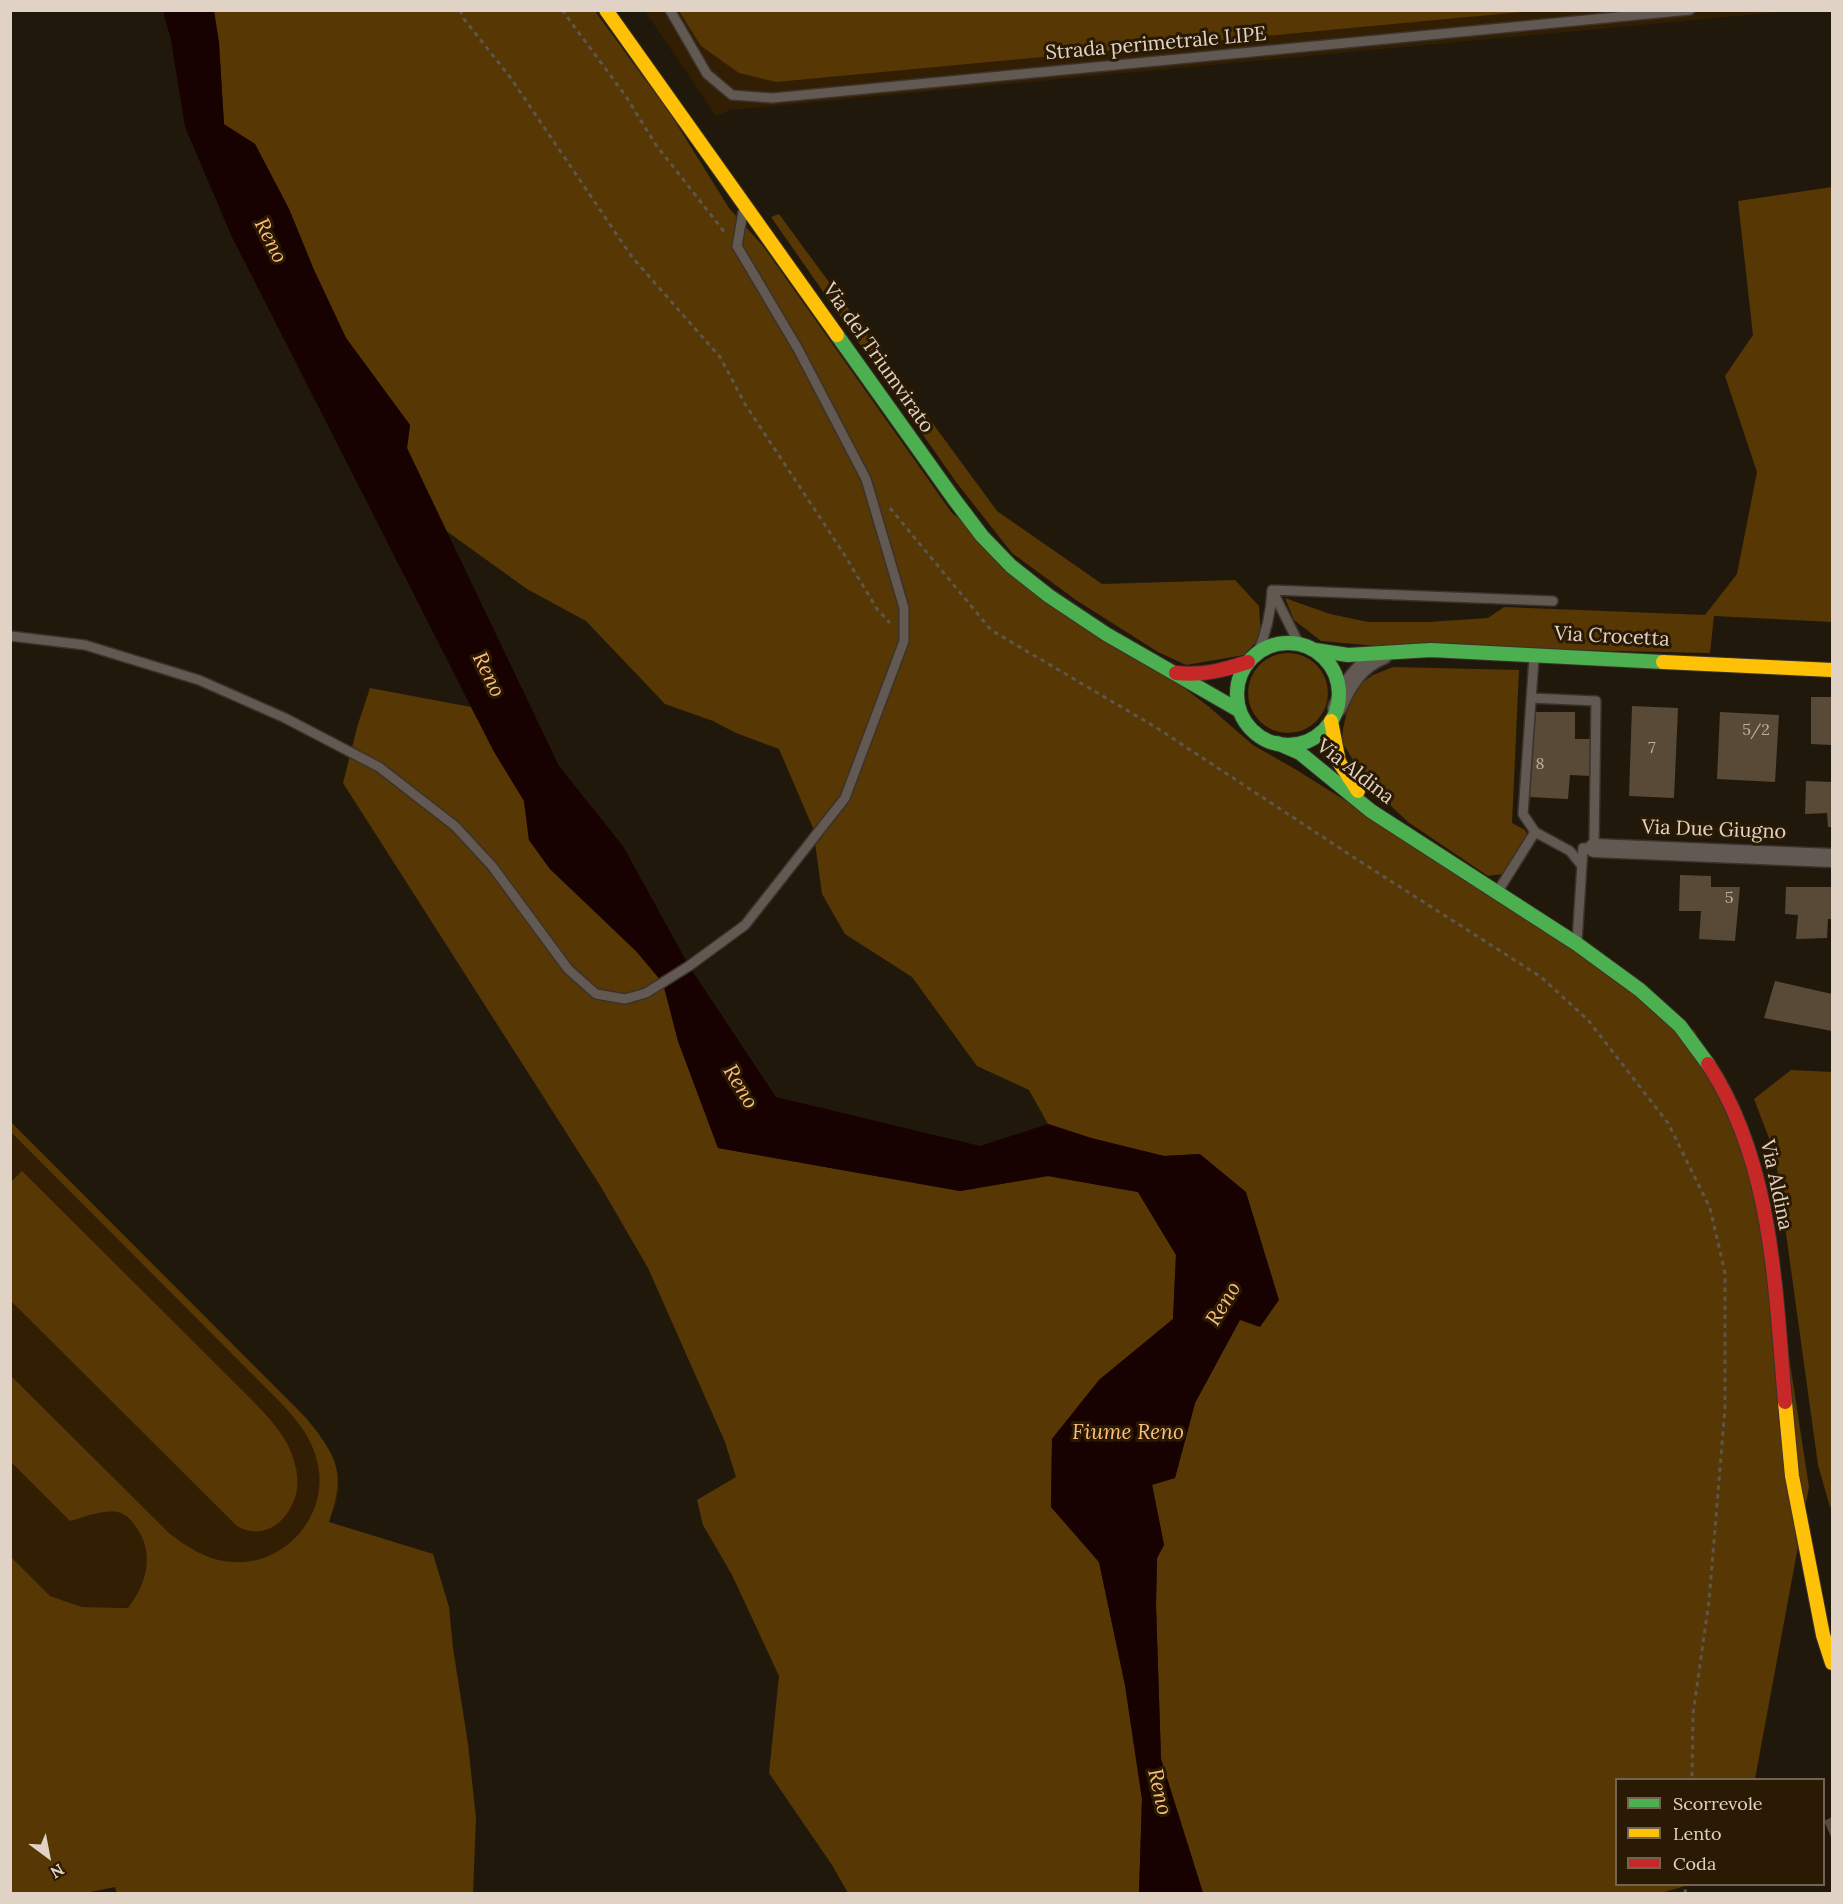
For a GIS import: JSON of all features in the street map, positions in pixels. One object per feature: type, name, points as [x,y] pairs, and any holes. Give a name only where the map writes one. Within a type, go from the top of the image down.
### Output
[{"type":"street","name":"Via del Triumvirato","points":[[606,10],[982,536],[1011,566],[1049,596],[1106,634],[1240,711]]},
{"type":"street","points":[[1284,643],[1299,644],[1315,651],[1326,659],[1333,670],[1338,682],[1339,695],[1334,715],[1321,733],[1308,741],[1292,744],[1277,743],[1254,732],[1240,711],[1238,698],[1238,686],[1252,658],[1284,643]]},
{"type":"street","name":"Via Crocetta","points":[[1315,651],[1348,655],[1431,650],[1833,670]]},
{"type":"street","name":"Via Crocetta","points":[[1334,715],[1346,687],[1354,676],[1364,667],[1389,654]]},
{"type":"street","name":"Via del Triumvirato","points":[[1172,672],[1194,675],[1217,673],[1252,658]]},
{"type":"street","name":"Via Aldina","points":[[1334,715],[1340,762],[1348,778],[1356,789],[1407,835]]},
{"type":"street","name":"Via Aldina","points":[[1277,743],[1300,753],[1371,812],[1577,944],[1640,990],[1680,1026],[1722,1085],[1748,1143],[1763,1204],[1775,1287],[1792,1476],[1823,1635],[1833,1663]]},
{"type":"street","name":"Via Due Giugno","points":[[1594,848],[1833,858]]},
{"type":"lane","name":"Strada perimetrale LIPE","points":[[670,10],[707,74],[732,95],[772,98],[1690,10]]},
{"type":"lane","points":[[10,636],[85,645],[199,680],[285,718],[379,766],[455,826],[492,866],[568,969],[596,994],[625,999],[646,993],[689,966],[745,925],[845,798],[904,641],[904,608],[866,479],[798,349],[737,246],[745,204]]},
{"type":"lane","points":[[1272,590],[1552,601]]},
{"type":"lane","points":[[1272,590],[1299,644]]},
{"type":"lane","points":[[1252,658],[1267,632],[1272,590]]},
{"type":"lane","points":[[1534,655],[1523,814],[1535,832],[1570,851],[1582,866]]},
{"type":"lane","points":[[1531,699],[1596,701],[1594,848],[1583,848],[1577,944]]},
{"type":"lane","points":[[1497,892],[1535,832]]},
{"type":"path","points":[[460,10],[464,19],[510,77],[632,257],[720,357],[745,404],[844,554],[877,609],[904,641]]},
{"type":"path","points":[[562,10],[625,95],[656,145],[717,225],[737,246]]},
{"type":"path","points":[[888,506],[991,630],[1157,728],[1541,977],[1588,1020],[1668,1123],[1710,1208],[1725,1273],[1725,1408],[1709,1601],[1693,1714],[1692,1778]]},
{"type":"shaded area","points":[[214,11],[595,11],[671,115],[729,208],[763,246],[952,513],[1208,706],[1253,745],[1448,865],[1695,1031],[1768,1220],[1809,1487],[1755,1778],[1615,1778],[1615,1886],[1685,1886],[1657,1894],[1203,1893],[1161,1759],[1156,1605],[1157,1558],[1164,1545],[1152,1484],[1175,1478],[1195,1403],[1240,1319],[1200,1154],[1164,1156],[1091,1138],[1048,1124],[1029,1090],[977,1066],[912,977],[845,934],[822,894],[813,828],[779,749],[736,733],[713,721],[665,704],[586,621],[527,589],[445,530],[407,448],[410,425],[346,338],[289,209],[255,144],[224,125],[219,43]]},
{"type":"shaded area","points":[[645,11],[1790,11],[730,110],[716,116]]},
{"type":"shaded area","points":[[679,11],[1532,11],[776,82],[739,73],[701,46]]},
{"type":"shaded area","points":[[1832,187],[1832,622],[1714,616],[1710,653],[1376,646],[1321,641],[1294,620],[1285,598],[1330,614],[1368,622],[1428,622],[1488,618],[1504,607],[1705,615],[1737,574],[1757,472],[1725,376],[1753,335],[1738,201]]},
{"type":"shaded area","points":[[779,214],[997,511],[1102,584],[1235,580],[1259,606],[1261,637],[1244,655],[1186,665],[1158,652],[1076,600],[1012,553],[956,482],[771,217]]},
{"type":"shaded area","points":[[1288,653],[1303,656],[1316,665],[1325,678],[1328,693],[1325,708],[1316,721],[1303,730],[1288,733],[1273,730],[1260,721],[1251,708],[1248,693],[1251,678],[1260,665],[1273,656]]},
{"type":"shaded area","points":[[1393,667],[1519,670],[1512,823],[1525,830],[1527,834],[1503,874],[1488,876],[1408,822],[1367,783],[1342,742],[1347,711],[1358,685],[1373,675]]},
{"type":"shaded area","points":[[370,688],[471,707],[524,801],[529,840],[550,869],[636,951],[663,983],[678,1041],[718,1148],[960,1191],[1048,1176],[1138,1192],[1176,1255],[1173,1319],[1099,1380],[1052,1439],[1051,1507],[1099,1562],[1125,1685],[1142,1799],[1139,1893],[848,1893],[832,1865],[769,1773],[779,1676],[732,1575],[703,1525],[697,1500],[736,1477],[725,1442],[648,1268],[601,1187],[343,783]]},
{"type":"shaded area","points":[[1791,1070],[1832,1072],[1832,1506],[1830,1507],[1818,1465],[1775,1154],[1754,1099]]},
{"type":"shaded area","points":[[10,1122],[298,1409],[324,1441],[338,1474],[339,1488],[336,1505],[316,1544],[164,1608],[82,1607],[50,1596],[11,1557]]},
{"type":"shaded area","points":[[11,1122],[307,1419],[326,1445],[336,1467],[337,1491],[329,1522],[433,1554],[449,1607],[468,1744],[476,1818],[473,1893],[117,1894],[115,1887],[85,1893],[11,1893],[11,1557],[50,1596],[82,1607],[128,1608],[139,1591],[147,1562],[140,1533],[127,1517],[121,1513],[109,1512],[70,1521],[11,1462],[11,1376],[170,1534],[192,1549],[216,1559],[233,1562],[252,1561],[287,1546],[311,1517],[320,1480],[312,1445],[293,1416],[11,1132]]},
{"type":"shaded area","points":[[22,1171],[250,1398],[281,1433],[294,1462],[297,1485],[293,1504],[288,1513],[274,1526],[257,1532],[237,1526],[11,1301],[11,1182]]},
{"type":"water","name":"Fiume Reno","points":[[163,11],[214,11],[219,43],[224,124],[255,144],[289,209],[346,338],[410,425],[407,448],[559,766],[623,846],[689,966],[776,1097],[980,1146],[1048,1124],[1091,1138],[1164,1156],[1200,1154],[1246,1192],[1279,1300],[1260,1327],[1240,1320],[1195,1403],[1175,1478],[1152,1485],[1164,1545],[1157,1558],[1156,1605],[1161,1759],[1203,1893],[1139,1893],[1142,1799],[1125,1685],[1099,1562],[1051,1507],[1052,1439],[1099,1380],[1173,1319],[1176,1255],[1138,1192],[1048,1176],[960,1191],[718,1148],[678,1041],[663,983],[636,951],[550,869],[529,840],[524,801],[494,752],[231,235],[185,127],[171,40]]},
{"type":"building","points":[[1811,697],[1832,697],[1832,745],[1811,744]]},
{"type":"building","points":[[1632,706],[1678,708],[1674,798],[1629,796]]},
{"type":"building","points":[[1533,712],[1575,712],[1575,739],[1594,739],[1592,776],[1570,775],[1568,799],[1529,797]]},
{"type":"building","points":[[1720,712],[1779,715],[1775,782],[1717,779]]},
{"type":"building","points":[[1806,781],[1832,782],[1832,827],[1828,827],[1827,813],[1805,814]]},
{"type":"building","points":[[1680,875],[1711,876],[1711,887],[1740,887],[1735,941],[1699,939],[1701,911],[1679,911]]},
{"type":"building","points":[[1786,887],[1832,887],[1832,919],[1828,919],[1827,938],[1796,939],[1798,915],[1785,914]]},
{"type":"building","points":[[1775,981],[1832,994],[1832,1031],[1764,1018]]},
{"type":"building","points":[[1832,1817],[1832,1839],[1825,1823],[1825,1820]]},
{"type":"traffic: fast","points":[[837,335],[954,499],[982,536],[1011,566],[1049,596],[1106,634],[1240,711]]},
{"type":"traffic: fast","points":[[1288,643],[1307,647],[1324,658],[1335,675],[1339,694],[1335,713],[1324,730],[1307,741],[1288,745],[1269,741],[1252,730],[1241,713],[1237,694],[1241,675],[1252,658],[1269,647],[1288,643]]},
{"type":"traffic: fast","points":[[1315,650],[1348,655],[1431,650],[1663,662]]},
{"type":"traffic: fast","points":[[1277,743],[1300,753],[1371,811],[1577,944],[1640,990],[1680,1026],[1708,1064]]},
{"type":"traffic: slow","points":[[606,10],[837,335]]},
{"type":"traffic: slow","points":[[1663,662],[1832,670]]},
{"type":"traffic: slow","points":[[1331,721],[1339,762],[1358,791]]},
{"type":"traffic: slow","points":[[1785,1402],[1792,1476],[1823,1635],[1832,1663]]},
{"type":"traffic: jam","points":[[1176,673],[1213,672],[1248,662]]},
{"type":"traffic: jam","points":[[1708,1064],[1730,1102],[1746,1143],[1758,1184],[1773,1271],[1785,1402]]},
{"type":"water label","name":"Reno","points":[[270,241]]},
{"type":"water label","name":"Reno","points":[[488,675]]},
{"type":"water label","name":"Reno","points":[[740,1087]]},
{"type":"water label","name":"Reno","points":[[1224,1304]]},
{"type":"water label","name":"Reno","points":[[1159,1792]]}]
